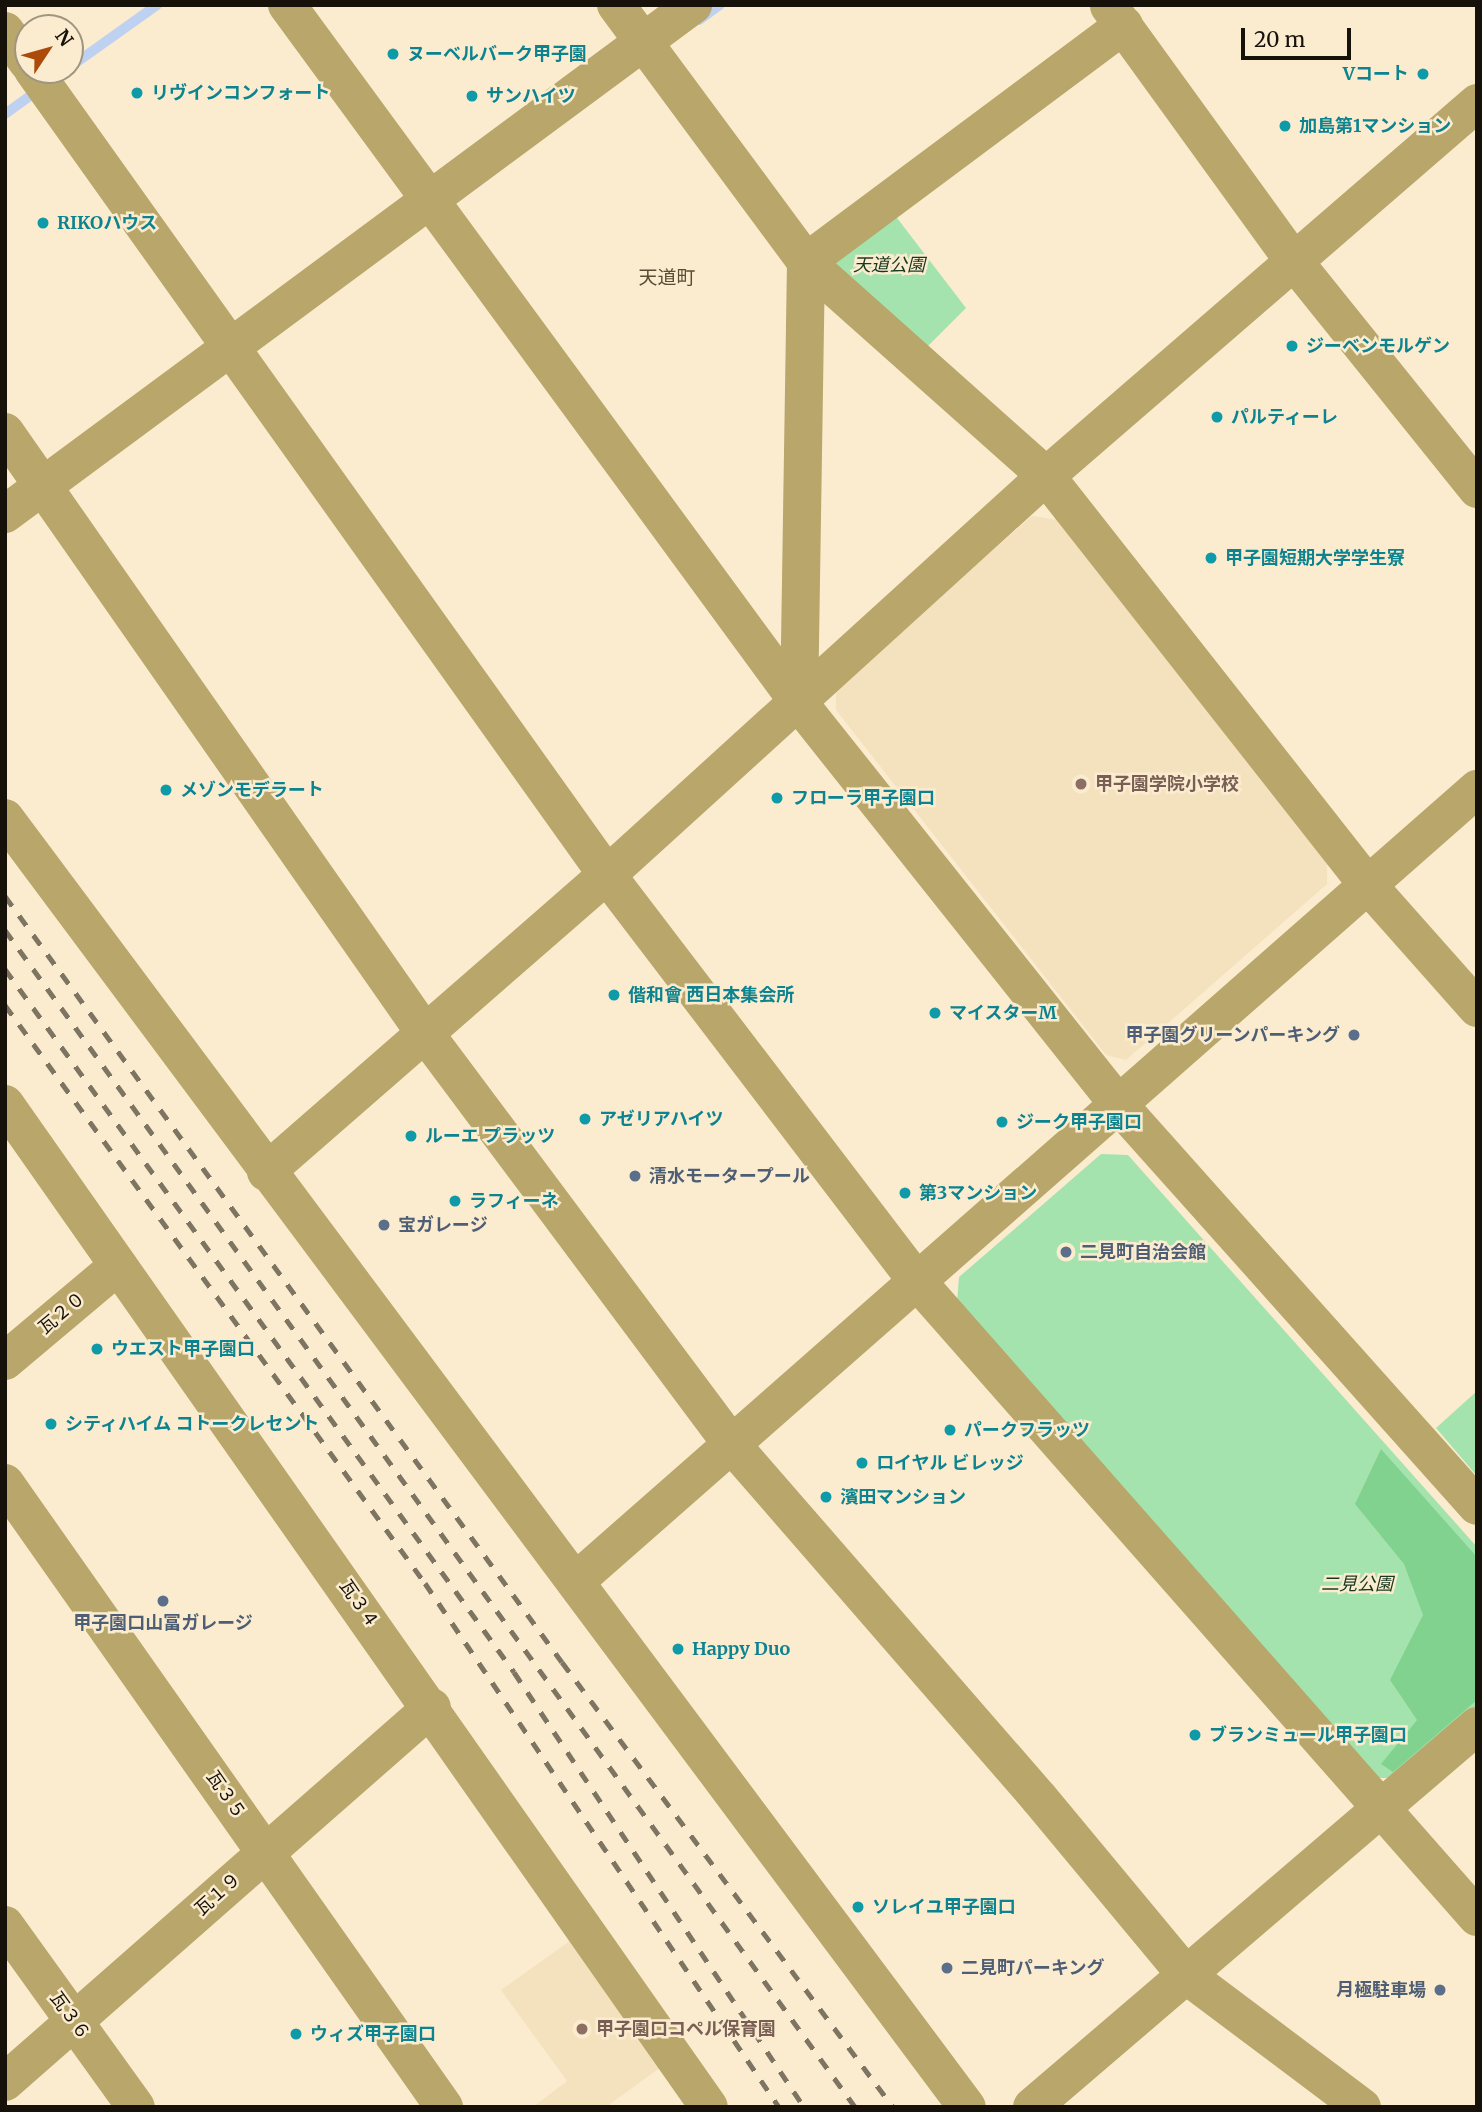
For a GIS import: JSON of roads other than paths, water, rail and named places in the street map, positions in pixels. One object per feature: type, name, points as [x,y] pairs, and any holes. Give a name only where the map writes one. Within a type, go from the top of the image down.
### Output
[{"type":"street","points":[[287,5],[799,703],[1118,1104],[1477,1507]]},
{"type":"street","points":[[616,5],[806,262],[1046,476],[1367,884],[1477,1008]]},
{"type":"street","points":[[5,514],[693,5]]},
{"type":"street","points":[[806,262],[1116,15],[1293,260],[1477,489]]},
{"type":"street","points":[[43,84],[227,348],[607,875],[916,1280],[1477,1917]]},
{"type":"street","points":[[266,1172],[607,875],[1046,476],[1477,103]]},
{"type":"street","points":[[799,703],[806,262]]},
{"type":"street","points":[[5,432],[424,1032],[733,1446],[1039,1797],[1185,1975],[1362,2107]]},
{"type":"street","points":[[576,1581],[733,1446],[916,1280],[1477,789]]},
{"type":"street","points":[[5,818],[266,1172],[576,1581],[967,2107]]},
{"type":"street","name":"瓦３４","points":[[5,1104],[432,1707],[709,2107]]},
{"type":"street","name":"瓦２０","points":[[5,1361],[118,1266]]},
{"type":"street","name":"瓦３５","points":[[5,1483],[444,2107]]},
{"type":"street","name":"瓦１９","points":[[5,2082],[432,1707]]},
{"type":"street","points":[[1032,2107],[1477,1726]]},
{"type":"street","name":"瓦３６","points":[[5,1925],[136,2107]]},
{"type":"waterway","points":[[84,57],[157,5]]},
{"type":"waterway","points":[[699,20],[720,5]]},
{"type":"waterway","points":[[5,114],[47,84]]},
{"type":"railway","points":[[5,896],[562,1662],[893,2107]]},
{"type":"railway","points":[[5,930],[855,2107]]},
{"type":"railway","points":[[5,969],[514,1672],[804,2107]]},
{"type":"railway","points":[[5,1005],[425,1583],[779,2107]]},
{"type":"place","name":"ヌーベルバーク甲子園","points":[[393,54]]},
{"type":"place","name":"Vコート","points":[[1423,74]]},
{"type":"place","name":"リヴインコンフォート","points":[[137,93]]},
{"type":"place","name":"サンハイツ","points":[[472,96]]},
{"type":"place","name":"加島第1マンション","points":[[1285,126]]},
{"type":"place","name":"RIKOハウス","points":[[43,223]]},
{"type":"place","name":"ジーベンモルゲン","points":[[1292,346]]},
{"type":"place","name":"パルティーレ","points":[[1217,417]]},
{"type":"place","name":"甲子園短期大学学生寮","points":[[1211,558]]},
{"type":"place","name":"甲子園学院小学校","points":[[1081,784]]},
{"type":"place","name":"メゾンモデラート","points":[[166,790]]},
{"type":"place","name":"フローラ甲子園口","points":[[777,798]]},
{"type":"place","name":"偕和會 西日本集会所","points":[[614,995]]},
{"type":"place","name":"マイスターM","points":[[935,1013]]},
{"type":"place","name":"甲子園グリーンパーキング","points":[[1354,1035]]},
{"type":"place","name":"アゼリアハイツ","points":[[585,1119]]},
{"type":"place","name":"ジーク甲子園口","points":[[1002,1122]]},
{"type":"place","name":"ルーエ プラッツ","points":[[411,1136]]},
{"type":"place","name":"清水モータープール","points":[[635,1176]]},
{"type":"place","name":"第3マンション","points":[[905,1193]]},
{"type":"place","name":"ラフィーネ","points":[[455,1201]]},
{"type":"place","name":"宝ガレージ","points":[[384,1225]]},
{"type":"place","name":"二見町自治会館","points":[[1066,1252]]},
{"type":"place","name":"ウエスト甲子園口","points":[[97,1349]]},
{"type":"place","name":"シティハイム コトークレセント","points":[[51,1424]]},
{"type":"place","name":"パークフラッツ","points":[[950,1430]]},
{"type":"place","name":"ロイヤル ビレッジ","points":[[862,1463]]},
{"type":"place","name":"濱田マンション","points":[[826,1497]]},
{"type":"place","name":"甲子園口山冨ガレージ","points":[[163,1601]]},
{"type":"place","name":"Happy Duo","points":[[678,1649]]},
{"type":"place","name":"ブランミュール甲子園口","points":[[1195,1735]]},
{"type":"place","name":"ソレイユ甲子園口","points":[[858,1907]]},
{"type":"place","name":"二見町パーキング","points":[[947,1968]]},
{"type":"place","name":"月極駐車場","points":[[1440,1990]]},
{"type":"place","name":"甲子園口コペル保育園","points":[[582,2029]]},
{"type":"place","name":"ウィズ甲子園口","points":[[296,2034]]},
{"type":"district","name":"天道町","points":[[667,278]]},
{"type":"park label","name":"天道公園","points":[[889,265]]},
{"type":"park label","name":"二見公園","points":[[1357,1584]]}]
